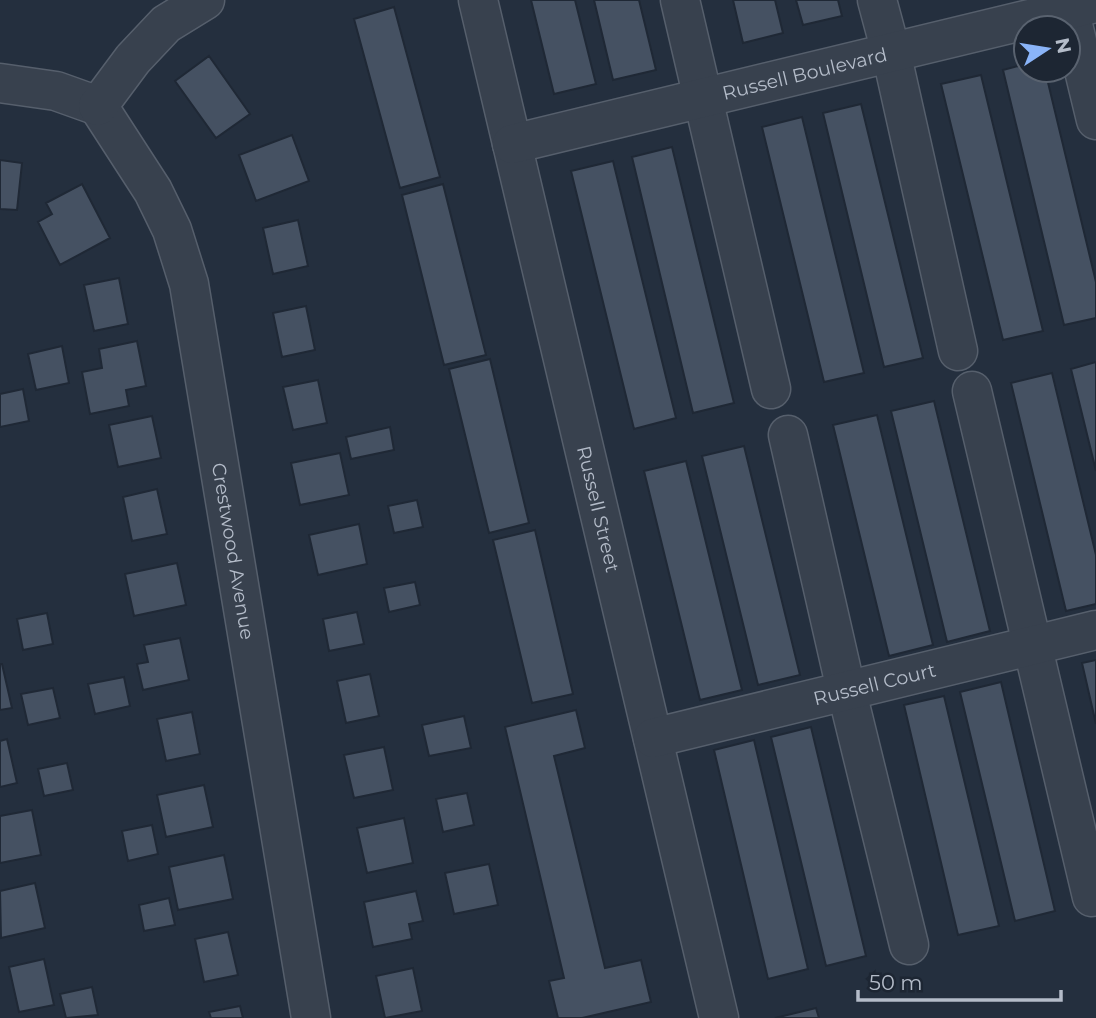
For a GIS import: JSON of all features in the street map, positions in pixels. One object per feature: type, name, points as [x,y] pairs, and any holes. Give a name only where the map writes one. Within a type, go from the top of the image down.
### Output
[{"type":"street","points":[[0,83],[56,91],[98,106],[133,59],[166,24],[205,0]]},
{"type":"street","name":"Russell Street","points":[[478,0],[719,1018]]},
{"type":"street","points":[[680,0],[771,389]]},
{"type":"street","points":[[877,0],[958,351]]},
{"type":"street","points":[[1078,4],[1096,120]]},
{"type":"street","name":"Russell Boulevard","points":[[512,144],[1078,4]]},
{"type":"street","name":"Crestwood Avenue","points":[[98,106],[153,191],[172,230],[189,284],[312,1018]]},
{"type":"street","points":[[972,391],[1093,897]]},
{"type":"street","points":[[788,435],[909,945]]},
{"type":"street","name":"Russell Court","points":[[653,738],[1096,631]]},
{"type":"building","points":[[531,0],[575,0],[596,84],[554,94]]},
{"type":"building","points":[[594,0],[639,0],[656,70],[613,80]]},
{"type":"building","points":[[733,0],[775,0],[783,33],[743,43]]},
{"type":"building","points":[[796,0],[838,0],[842,16],[803,25]]},
{"type":"building","points":[[394,7],[440,177],[400,188],[354,19]]},
{"type":"building","points":[[209,56],[250,114],[216,138],[175,81]]},
{"type":"building","points":[[1012,68],[1012,84],[1048,84],[1096,282],[1096,318],[1064,325],[1003,70]]},
{"type":"building","points":[[981,75],[1043,331],[1003,340],[941,84]]},
{"type":"building","points":[[861,104],[923,358],[884,367],[823,113]]},
{"type":"building","points":[[802,117],[864,373],[824,382],[762,127]]},
{"type":"building","points":[[292,135],[309,181],[256,201],[239,155]]},
{"type":"building","points":[[672,147],[734,403],[693,413],[632,157]]},
{"type":"building","points":[[0,160],[22,163],[17,210],[0,209]]},
{"type":"building","points":[[613,161],[676,418],[634,429],[571,171]]},
{"type":"building","points":[[82,184],[110,238],[60,265],[38,222],[52,214],[46,203]]},
{"type":"building","points":[[443,184],[486,355],[444,365],[402,195]]},
{"type":"building","points":[[298,220],[308,266],[273,274],[263,228]]},
{"type":"building","points":[[119,278],[128,324],[94,331],[84,285]]},
{"type":"building","points":[[306,306],[315,350],[282,357],[273,313]]},
{"type":"building","points":[[137,341],[146,386],[126,390],[129,406],[90,414],[82,372],[102,368],[99,349]]},
{"type":"building","points":[[62,346],[69,383],[36,390],[28,354]]},
{"type":"building","points":[[490,359],[529,523],[489,533],[449,369]]},
{"type":"building","points":[[1096,362],[1096,471],[1071,369]]},
{"type":"building","points":[[1052,373],[1096,555],[1096,604],[1066,611],[1011,383]]},
{"type":"building","points":[[318,380],[327,423],[293,430],[283,387]]},
{"type":"building","points":[[23,389],[29,421],[0,427],[0,394]]},
{"type":"building","points":[[934,401],[990,631],[947,642],[891,411]]},
{"type":"building","points":[[877,415],[933,645],[889,656],[833,425]]},
{"type":"building","points":[[152,416],[161,458],[118,467],[109,425]]},
{"type":"building","points":[[390,427],[394,450],[351,459],[346,437]]},
{"type":"building","points":[[744,446],[800,675],[758,685],[702,456]]},
{"type":"building","points":[[340,453],[349,495],[300,505],[291,463]]},
{"type":"building","points":[[686,461],[742,690],[700,700],[644,471]]},
{"type":"building","points":[[157,489],[167,534],[132,541],[123,497]]},
{"type":"building","points":[[417,500],[423,527],[394,533],[388,506]]},
{"type":"building","points":[[359,524],[367,564],[318,575],[309,535]]},
{"type":"building","points":[[535,530],[573,694],[532,703],[493,540]]},
{"type":"building","points":[[177,563],[186,605],[134,616],[125,574]]},
{"type":"building","points":[[415,582],[420,605],[389,612],[384,588]]},
{"type":"building","points":[[357,612],[364,644],[329,651],[323,619]]},
{"type":"building","points":[[47,613],[53,644],[23,650],[17,619]]},
{"type":"building","points":[[180,638],[189,680],[143,690],[137,664],[148,662],[144,645]]},
{"type":"building","points":[[1096,660],[1096,724],[1082,663]]},
{"type":"building","points":[[0,664],[12,708],[0,710]]},
{"type":"building","points":[[370,674],[379,716],[346,723],[337,681]]},
{"type":"building","points":[[124,677],[130,706],[95,714],[88,684]]},
{"type":"building","points":[[1001,682],[1055,911],[1015,921],[960,692]]},
{"type":"building","points":[[53,688],[60,718],[28,725],[21,694]]},
{"type":"building","points":[[944,696],[999,926],[958,935],[904,705]]},
{"type":"building","points":[[576,710],[585,748],[554,756],[605,968],[641,960],[651,1002],[582,1018],[558,1018],[549,981],[564,978],[505,727]]},
{"type":"building","points":[[192,712],[200,754],[166,761],[157,719]]},
{"type":"building","points":[[464,716],[471,748],[429,756],[422,725]]},
{"type":"building","points":[[811,727],[866,956],[826,966],[771,737]]},
{"type":"building","points":[[7,739],[17,783],[0,787],[0,741]]},
{"type":"building","points":[[754,740],[808,969],[768,979],[714,750]]},
{"type":"building","points":[[384,747],[393,790],[354,798],[344,755]]},
{"type":"building","points":[[67,763],[73,790],[44,796],[38,769]]},
{"type":"building","points":[[204,785],[213,827],[166,837],[157,795]]},
{"type":"building","points":[[467,793],[474,825],[443,832],[436,799]]},
{"type":"building","points":[[32,810],[41,855],[0,863],[0,816]]},
{"type":"building","points":[[404,818],[413,863],[367,873],[357,828]]},
{"type":"building","points":[[152,825],[158,854],[128,861],[122,831]]},
{"type":"building","points":[[224,855],[233,899],[178,910],[169,867]]},
{"type":"building","points":[[489,864],[498,905],[454,914],[445,873]]},
{"type":"building","points":[[35,883],[45,928],[1,938],[0,891]]},
{"type":"building","points":[[416,891],[423,921],[409,924],[412,939],[373,947],[364,902]]},
{"type":"building","points":[[169,898],[175,925],[144,931],[139,905]]},
{"type":"building","points":[[228,932],[238,975],[204,982],[195,939]]},
{"type":"building","points":[[44,959],[54,1005],[19,1012],[9,967]]},
{"type":"building","points":[[413,968],[422,1011],[385,1018],[376,976]]},
{"type":"building","points":[[92,987],[98,1015],[66,1018],[60,994]]},
{"type":"building","points":[[240,1006],[243,1018],[211,1018],[209,1012]]},
{"type":"building","points":[[816,1008],[819,1018],[775,1018]]}]
